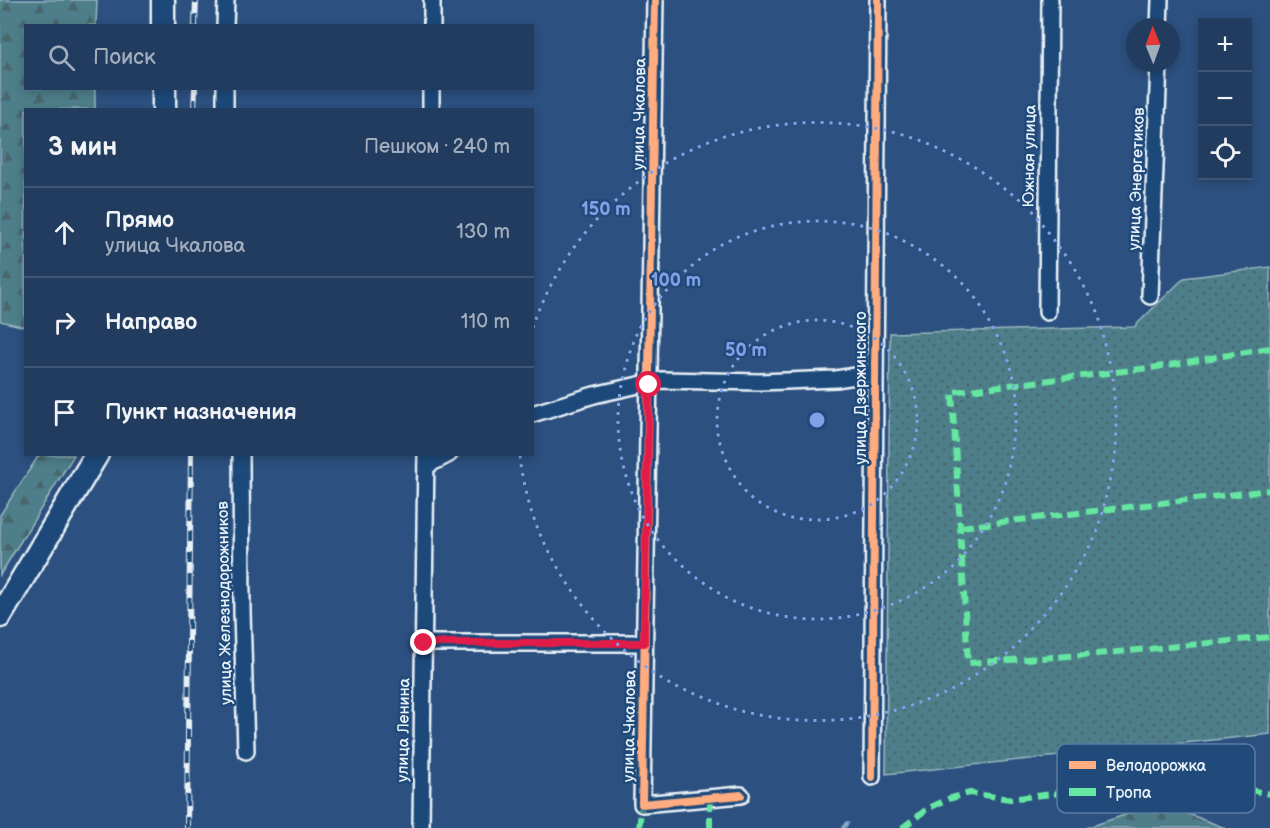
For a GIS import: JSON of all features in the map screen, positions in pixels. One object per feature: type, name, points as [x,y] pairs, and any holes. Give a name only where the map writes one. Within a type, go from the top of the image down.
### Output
[{"type":"main road","points":[[163,0],[164,24]]},
{"type":"main road","points":[[164,90],[164,108]]},
{"type":"main road","points":[[0,616],[96,456]]},
{"type":"street","points":[[225,24],[226,0]]},
{"type":"street","points":[[432,0],[432,24]]},
{"type":"street","name":"улица Чкалова","points":[[655,0],[642,804],[741,795]]},
{"type":"street","name":"улица Дзержинского","points":[[872,777],[878,0]]},
{"type":"street","name":"Южная улица","points":[[1047,312],[1050,0]]},
{"type":"street","points":[[1159,18],[1160,0]]},
{"type":"street","name":"улица Энергетиков","points":[[1150,296],[1158,72]]},
{"type":"street","points":[[225,90],[225,108]]},
{"type":"street","points":[[431,90],[431,108]]},
{"type":"street","points":[[534,413],[594,395],[649,385],[661,380],[760,382],[816,380],[874,373]]},
{"type":"street","name":"улица Железнодорожников","points":[[241,456],[246,750]]},
{"type":"street","points":[[426,460],[441,456]]},
{"type":"street","name":"улица Ленина","points":[[421,826],[426,460]]},
{"type":"street","points":[[424,643],[644,643]]},
{"type":"green space","points":[[0,0],[97,0],[96,24],[24,24],[24,90],[95,90],[95,108],[24,108],[24,327],[0,321]]},
{"type":"green space","points":[[1270,267],[1270,734],[1174,744],[1057,744],[1057,756],[886,774],[890,333],[1134,327],[1184,278]]},
{"type":"green space","points":[[38,456],[73,456],[0,575],[0,515]]},
{"type":"green space","points":[[1130,813],[1186,813],[1225,828],[1086,828]]},
{"type":"waterway","points":[[843,828],[847,823]]},
{"type":"railway","points":[[195,24],[196,0]]},
{"type":"railway","points":[[194,108],[195,90]]},
{"type":"railway","points":[[187,828],[191,456]]},
{"type":"marked path","points":[[1270,348],[1157,367],[952,392],[968,663],[1097,654],[1270,637]]},
{"type":"marked path","points":[[961,527],[1270,490]]},
{"type":"marked path","points":[[1255,791],[1270,794]]},
{"type":"marked path","points":[[902,828],[927,809],[948,799],[970,793],[1010,799],[1057,793]]},
{"type":"marked path","points":[[710,798],[710,828]]},
{"type":"marked path","points":[[639,828],[642,804]]},
{"type":"cycle path","points":[[655,0],[642,804],[741,795]]},
{"type":"cycle path","points":[[872,777],[878,0]]},
{"type":"route","points":[[424,643],[644,643],[649,385]]}]
